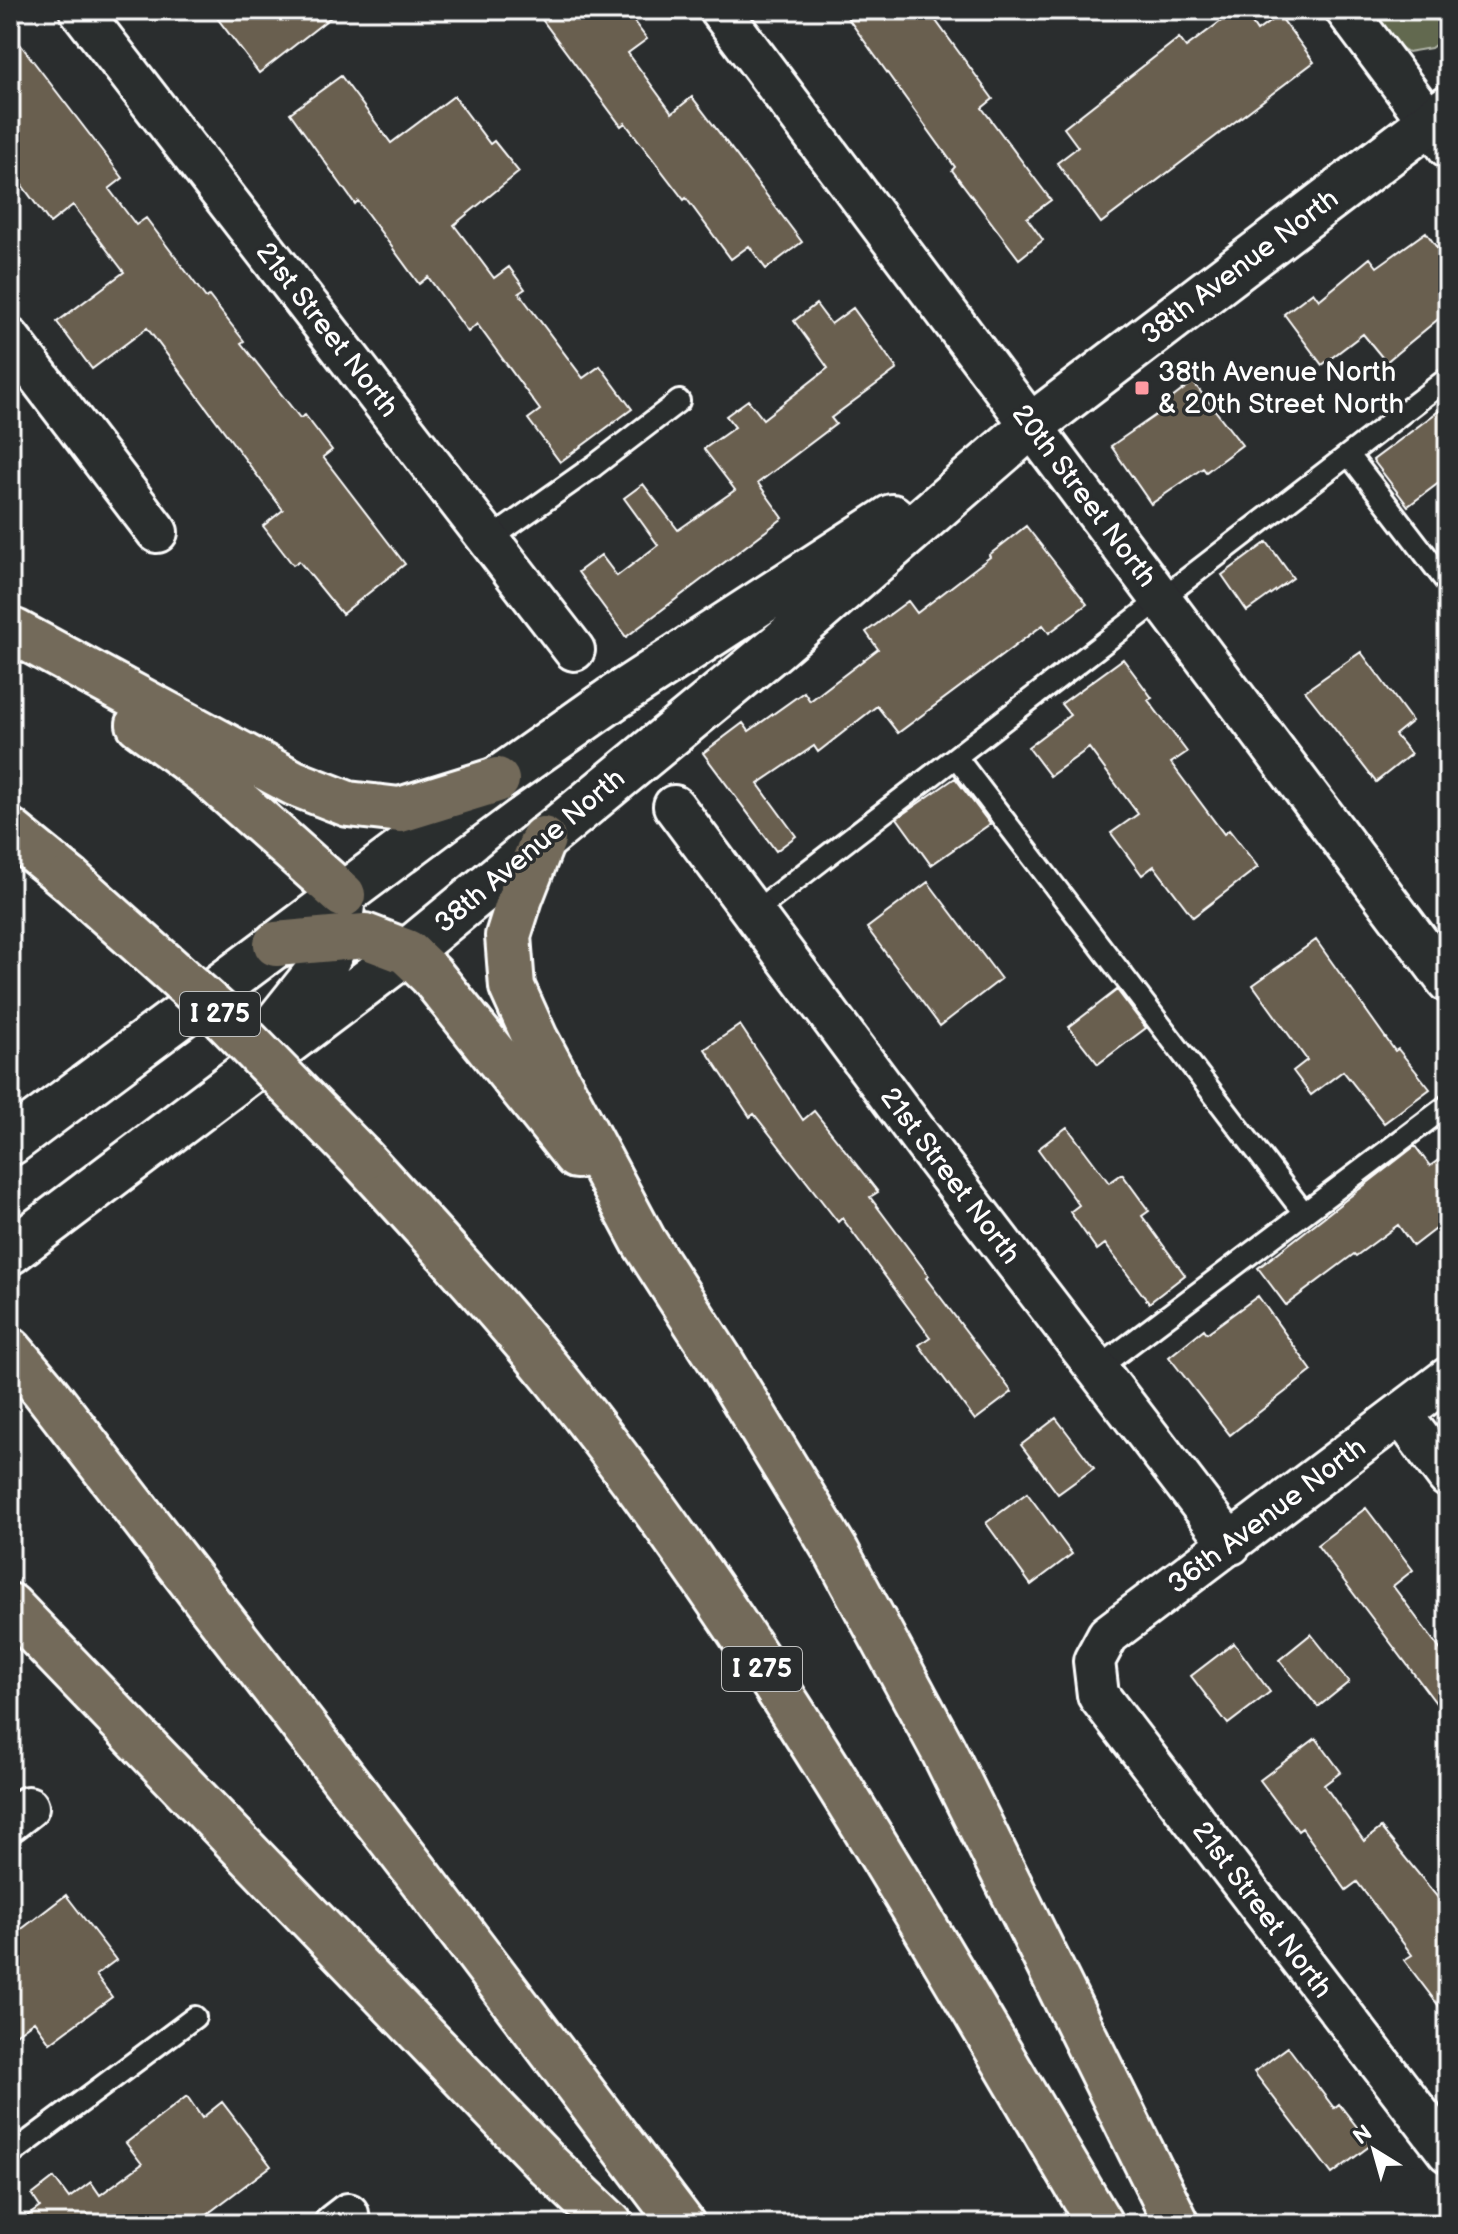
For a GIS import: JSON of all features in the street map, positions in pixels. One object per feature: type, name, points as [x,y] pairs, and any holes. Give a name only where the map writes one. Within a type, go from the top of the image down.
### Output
[{"type":"highway","points":[[12,630],[294,783],[348,804],[400,810],[497,780]]},
{"type":"highway","points":[[12,630],[207,774],[343,895]]},
{"type":"highway","name":"I 275","points":[[10,831],[69,879],[221,1015],[362,1159],[475,1282],[558,1382],[715,1597],[785,1702],[913,1908],[1100,2224]]},
{"type":"highway","points":[[543,839],[508,936],[512,987],[535,1038],[644,1242],[720,1360],[845,1567],[942,1748],[1177,2224]]},
{"type":"highway","points":[[276,944],[365,936],[407,952],[431,975],[644,1242]]},
{"type":"highway","points":[[10,1350],[420,1877],[682,2224]]},
{"type":"highway","points":[[10,1606],[547,2164],[610,2224]]},
{"type":"main road","name":"38th Avenue North","points":[[10,1143],[497,780],[612,699],[1031,426],[1442,126]]},
{"type":"main road","name":"38th Avenue North","points":[[10,1252],[407,952],[777,647],[1031,426]]},
{"type":"main road","points":[[209,1102],[287,1014],[327,960],[338,938],[343,895]]},
{"type":"street","name":"21st Street North","points":[[80,10],[574,650]]},
{"type":"street","name":"20th Street North","points":[[720,10],[1448,982]]},
{"type":"street","points":[[1346,10],[1442,126]]},
{"type":"street","points":[[10,339],[157,532]]},
{"type":"street","name":"21st Street North","points":[[674,806],[1231,1544]]},
{"type":"street","name":"36th Avenue North","points":[[1094,1661],[1108,1635],[1448,1378]]},
{"type":"street","points":[[1401,1414],[1448,1477]]},
{"type":"street","name":"21st Street North","points":[[1094,1661],[1098,1695],[1448,2152]]},
{"type":"lane","points":[[753,913],[1448,378]]},
{"type":"lane","points":[[489,540],[679,401]]},
{"type":"lane","points":[[1349,455],[1448,584]]},
{"type":"lane","points":[[956,757],[1304,1213]]},
{"type":"lane","points":[[1097,1369],[1448,1105]]},
{"type":"lane","points":[[10,2155],[195,2017]]},
{"type":"green space","points":[[1369,10],[1448,10],[1448,35],[1431,48],[1408,52],[1391,41]]},
{"type":"building","points":[[211,10],[340,10],[259,73]]},
{"type":"building","points":[[535,10],[625,10],[647,39],[628,53],[672,113],[692,97],[802,242],[766,269],[749,246],[731,259],[625,123],[621,126]]},
{"type":"building","points":[[842,10],[928,10],[993,99],[982,108],[1051,200],[1027,218],[1043,240],[1019,259],[952,170],[955,167]]},
{"type":"building","points":[[1236,10],[1243,10],[1257,31],[1279,15],[1314,62],[1101,223],[1057,163],[1078,147],[1064,128],[1179,38],[1186,47]]},
{"type":"building","points":[[10,31],[123,178],[109,189],[136,225],[146,218],[206,298],[209,296],[244,341],[241,343],[300,418],[305,415],[332,450],[323,457],[405,564],[342,614],[299,561],[293,565],[263,526],[283,510],[147,328],[92,369],[57,322],[124,272],[73,205],[50,223],[10,169]]},
{"type":"building","points":[[341,76],[391,143],[454,96],[490,144],[494,141],[519,172],[454,225],[494,278],[509,267],[525,289],[519,293],[583,378],[600,366],[632,409],[560,462],[528,419],[540,410],[477,324],[468,332],[428,277],[419,284],[358,201],[355,204],[290,113]]},
{"type":"building","points":[[1426,232],[1448,264],[1448,311],[1386,362],[1363,334],[1322,365],[1284,314],[1313,292],[1319,300],[1370,258],[1377,267]]},
{"type":"building","points":[[816,304],[831,324],[853,308],[897,369],[831,418],[836,424],[758,483],[783,518],[626,637],[578,572],[601,555],[617,576],[658,545],[624,498],[643,484],[678,530],[735,490],[704,449],[735,427],[726,416],[748,400],[763,419],[828,368],[794,321]]},
{"type":"building","points":[[1193,382],[1242,445],[1206,472],[1203,468],[1151,504],[1111,446],[1160,412],[1158,409]]},
{"type":"building","points":[[1448,404],[1448,476],[1408,506],[1373,460]]},
{"type":"building","points":[[1026,526],[1087,604],[1049,633],[1043,625],[898,733],[877,706],[818,752],[814,746],[758,784],[796,836],[776,851],[703,753],[743,723],[749,731],[804,692],[810,701],[878,649],[866,632],[908,601],[917,613]]},
{"type":"building","points":[[1267,542],[1293,578],[1247,611],[1222,575]]},
{"type":"building","points":[[1361,652],[1412,721],[1395,735],[1411,754],[1376,782],[1305,691]]},
{"type":"building","points":[[1123,659],[1152,698],[1148,700],[1187,752],[1171,763],[1224,834],[1229,830],[1258,867],[1193,917],[1154,866],[1142,875],[1111,833],[1138,814],[1089,748],[1050,776],[1028,747],[1070,715],[1061,704]]},
{"type":"building","points":[[955,778],[990,824],[931,865],[897,818]]},
{"type":"building","points":[[928,882],[1001,979],[940,1026],[867,928]]},
{"type":"building","points":[[1316,940],[1395,1051],[1398,1049],[1430,1089],[1384,1123],[1343,1071],[1311,1095],[1293,1071],[1307,1060],[1253,985]]},
{"type":"building","points":[[1117,990],[1146,1028],[1098,1064],[1069,1027]]},
{"type":"building","points":[[740,1025],[803,1120],[814,1111],[878,1192],[870,1197],[929,1276],[926,1278],[1012,1392],[975,1420],[919,1345],[930,1337],[842,1218],[838,1222],[754,1114],[750,1117],[705,1049]]},
{"type":"building","points":[[1067,1127],[1109,1183],[1122,1174],[1149,1211],[1142,1216],[1185,1275],[1149,1303],[1105,1244],[1097,1250],[1070,1212],[1079,1205],[1038,1149]]},
{"type":"building","points":[[1415,1146],[1430,1166],[1448,1153],[1448,1219],[1413,1246],[1398,1225],[1286,1305],[1258,1268]]},
{"type":"building","points":[[1258,1296],[1312,1371],[1230,1435],[1169,1357],[1204,1329],[1207,1333]]},
{"type":"building","points":[[1056,1418],[1094,1468],[1058,1494],[1021,1445]]},
{"type":"building","points":[[1027,1493],[1072,1554],[1031,1585],[986,1523]]},
{"type":"building","points":[[1366,1508],[1413,1570],[1393,1586],[1448,1660],[1448,1719],[1317,1545]]},
{"type":"building","points":[[1311,1634],[1349,1682],[1318,1707],[1279,1660]]},
{"type":"building","points":[[1234,1643],[1270,1692],[1228,1724],[1191,1676]]},
{"type":"building","points":[[1316,1738],[1341,1772],[1324,1785],[1364,1841],[1381,1828],[1448,1910],[1448,2018],[1404,1960],[1412,1955],[1357,1882],[1346,1890],[1302,1828],[1298,1831],[1260,1780]]},
{"type":"building","points":[[66,1895],[116,1960],[96,1975],[112,1997],[50,2043],[34,2021],[10,2038],[10,1938]]},
{"type":"building","points":[[1288,2047],[1334,2108],[1339,2104],[1371,2145],[1332,2174],[1254,2072]]},
{"type":"building","points":[[187,2096],[202,2118],[222,2102],[271,2166],[194,2224],[16,2224],[40,2207],[32,2195],[54,2178],[69,2198],[91,2182],[100,2195],[142,2164],[126,2143]]},
{"type":"place","name":"38th Avenue North & 20th Street North","points":[[1142,388]]}]
